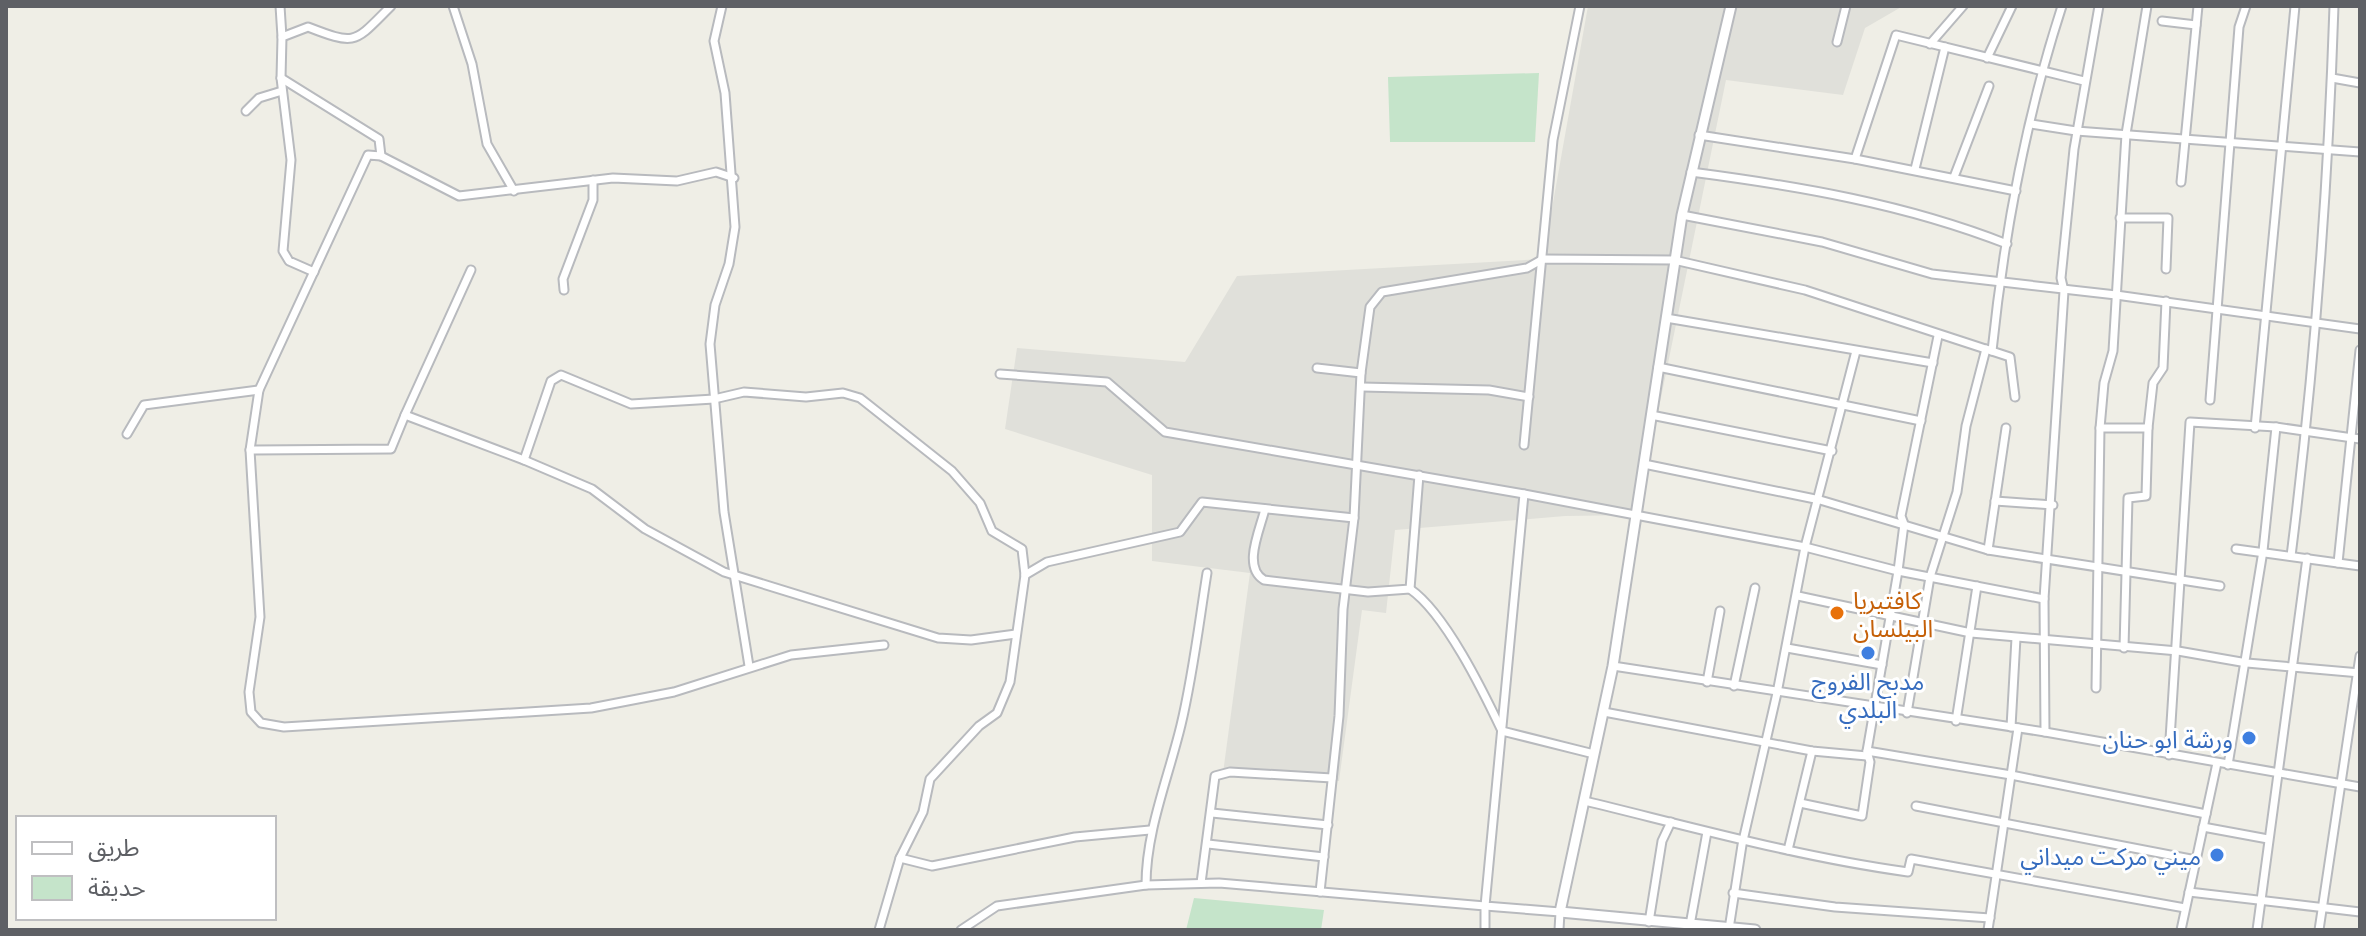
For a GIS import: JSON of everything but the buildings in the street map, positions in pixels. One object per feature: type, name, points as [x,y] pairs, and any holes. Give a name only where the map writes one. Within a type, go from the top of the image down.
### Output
[{"type":"street","points":[[280,6],[281,78],[291,160],[283,251],[289,261],[314,272]]},
{"type":"street","points":[[282,37],[308,27],[342,40],[355,39],[391,6]]},
{"type":"street","points":[[453,6],[472,64],[484,135],[493,158],[514,191]]},
{"type":"street","points":[[722,6],[714,41],[725,93],[734,178],[735,227],[729,264],[715,305],[710,344],[734,576],[749,666]]},
{"type":"street","points":[[1524,445],[1553,140],[1580,6]]},
{"type":"street","points":[[1559,930],[1560,912],[1613,666],[1682,215],[1731,6]]},
{"type":"street","points":[[1837,42],[1846,6]]},
{"type":"street","points":[[1930,44],[1963,6]]},
{"type":"street","points":[[1987,58],[2012,6]]},
{"type":"street","points":[[1907,713],[1930,577],[1957,492],[1966,426],[1989,350],[2016,191],[2042,72],[2062,6]]},
{"type":"street","points":[[2045,732],[2044,599],[2053,505],[2064,288],[2061,278],[2076,131],[2099,6]]},
{"type":"street","points":[[2096,688],[2100,428],[2104,383],[2113,351],[2126,134],[2147,6]]},
{"type":"street","points":[[2181,182],[2198,6]]},
{"type":"street","points":[[2210,400],[2239,27],[2246,6]]},
{"type":"street","points":[[2255,428],[2263,314],[2295,6]]},
{"type":"street","points":[[2291,556],[2306,432],[2329,149],[2334,6]]},
{"type":"street","points":[[2162,21],[2196,25]]},
{"type":"street","points":[[1855,159],[1896,35],[2084,81]]},
{"type":"street","points":[[1915,169],[1945,47]]},
{"type":"street","points":[[281,78],[379,139],[381,156]]},
{"type":"street","points":[[2332,78],[2360,83]]},
{"type":"street","points":[[1954,177],[1989,86]]},
{"type":"street","points":[[246,111],[259,98],[282,91]]},
{"type":"street","points":[[2031,124],[2076,131],[2360,152]]},
{"type":"street","points":[[1699,135],[1915,169],[2016,191]]},
{"type":"street","points":[[734,178],[716,172],[677,181],[593,180],[459,196],[381,156],[368,155],[259,390],[250,450],[260,617],[249,692],[251,712],[261,723],[284,727],[591,708],[674,692],[791,655],[884,645]]},
{"type":"street","points":[[1691,172],[1799,186],[1869,201],[1966,228],[2007,244]]},
{"type":"street","points":[[564,290],[563,279],[593,200],[593,180]]},
{"type":"street","points":[[1682,215],[1822,242],[1932,274],[2216,307],[2360,329]]},
{"type":"street","points":[[2120,218],[2168,218],[2166,269]]},
{"type":"street","points":[[1320,892],[1332,778],[1345,589],[1354,518],[1361,373],[1368,315],[1375,297],[1382,292],[1527,268],[1543,259],[1674,260],[1805,290],[1938,336],[2010,357],[2015,397]]},
{"type":"street","points":[[250,450],[391,449],[471,270]]},
{"type":"street","points":[[2124,648],[2128,498],[2146,496],[2148,428],[2153,383],[2163,368],[2166,301]]},
{"type":"street","points":[[1666,318],[1933,363]]},
{"type":"street","points":[[1800,803],[1862,816],[1870,762],[1867,753],[1898,571],[1904,524],[1901,516],[1938,336]]},
{"type":"street","points":[[2338,563],[2360,350]]},
{"type":"street","points":[[1729,929],[1733,893],[1798,596],[1805,547],[1820,500],[1856,351]]},
{"type":"street","points":[[1658,367],[1921,421]]},
{"type":"street","points":[[1317,368],[1361,373]]},
{"type":"street","points":[[1000,374],[1107,382],[1165,432],[1355,462],[1637,515],[1805,547],[1898,571],[2044,599]]},
{"type":"street","points":[[524,460],[551,381],[561,375],[631,404],[714,399],[744,392],[806,397],[843,393],[860,398],[952,471],[980,503],[992,531],[1022,549],[1025,575],[1010,682],[997,713],[979,726],[930,779],[923,812],[900,858],[879,930]]},
{"type":"street","points":[[1362,387],[1489,390],[1529,397]]},
{"type":"street","points":[[127,434],[144,405],[259,390]]},
{"type":"street","points":[[405,415],[592,489],[645,529],[734,576],[938,638],[971,640],[1016,634]]},
{"type":"street","points":[[1651,415],[1832,451]]},
{"type":"street","points":[[2169,755],[2182,588],[2178,579],[2190,422],[2276,427],[2360,439]]},
{"type":"street","points":[[2228,765],[2263,551],[2276,427]]},
{"type":"street","points":[[1988,550],[2006,428]]},
{"type":"street","points":[[2100,428],[2148,428]]},
{"type":"street","points":[[1644,464],[1820,500],[1988,550],[2220,586]]},
{"type":"street","points":[[1410,589],[1419,475]]},
{"type":"street","points":[[1485,930],[1524,494]]},
{"type":"street","points":[[1995,501],[2053,505]]},
{"type":"street","points":[[1025,575],[1047,562],[1180,532],[1202,502],[1354,518]]},
{"type":"street","points":[[1265,509],[1252,564],[1257,576],[1264,580],[1368,592],[1410,589],[1427,601],[1484,693],[1502,731]]},
{"type":"street","points":[[2236,549],[2360,566]]},
{"type":"street","points":[[2257,930],[2307,558]]},
{"type":"street","points":[[1146,885],[1150,830],[1160,812],[1182,722],[1207,573]]},
{"type":"street","points":[[1956,721],[1977,586]]},
{"type":"street","points":[[1734,686],[1755,588]]},
{"type":"street","points":[[1798,596],[1971,633],[2178,651],[2247,663],[2358,673]]},
{"type":"street","points":[[1707,682],[1720,611]]},
{"type":"street","points":[[1988,930],[2011,775],[2016,638]]},
{"type":"street","points":[[1787,648],[1882,665]]},
{"type":"street","points":[[2319,930],[2360,656]]},
{"type":"street","points":[[1613,666],[1956,721],[2045,732],[2360,787]]},
{"type":"street","points":[[1604,712],[1812,751],[1867,753],[2011,775],[2206,814]]},
{"type":"street","points":[[1502,731],[1594,754]]},
{"type":"street","points":[[1788,850],[1812,751]]},
{"type":"street","points":[[2181,930],[2217,763]]},
{"type":"street","points":[[1201,883],[1215,776],[1230,772],[1332,778]]},
{"type":"street","points":[[1585,801],[1788,850],[1908,872],[1911,859],[2185,908]]},
{"type":"street","points":[[1916,806],[2196,860]]},
{"type":"street","points":[[1212,813],[1328,825]]},
{"type":"street","points":[[1649,922],[1662,841],[1671,822]]},
{"type":"street","points":[[2203,827],[2268,839]]},
{"type":"street","points":[[900,858],[932,866],[1075,837],[1150,830]]},
{"type":"street","points":[[1690,925],[1707,832]]},
{"type":"street","points":[[1208,844],[1324,857]]},
{"type":"street","points":[[961,930],[997,906],[1146,885],[1201,883],[1755,930]]},
{"type":"street","points":[[2189,892],[2360,912]]},
{"type":"street","points":[[1733,893],[1835,907],[1990,918]]},
{"type":"shaded area","points":[[1588,6],[1903,6],[1865,28],[1843,95],[1726,80],[1637,515],[1565,516],[1395,530],[1386,613],[1362,610],[1339,781],[1223,773],[1250,573],[1152,561],[1152,475],[1005,429],[1017,348],[1185,362],[1237,276],[1543,259]]},
{"type":"green space","points":[[1539,73],[1535,142],[1390,142],[1388,77]]},
{"type":"green space","points":[[1194,898],[1324,910],[1321,930],[1186,930]]},
{"type":"place","name":"كافتيريا البيلسان","points":[[1837,613]]},
{"type":"place","name":"مدبح الفروج البلدي","points":[[1868,653]]},
{"type":"place","name":"ورشة ابو حنان","points":[[2249,738]]},
{"type":"place","name":"ميني مركت ميداني","points":[[2217,855]]}]
